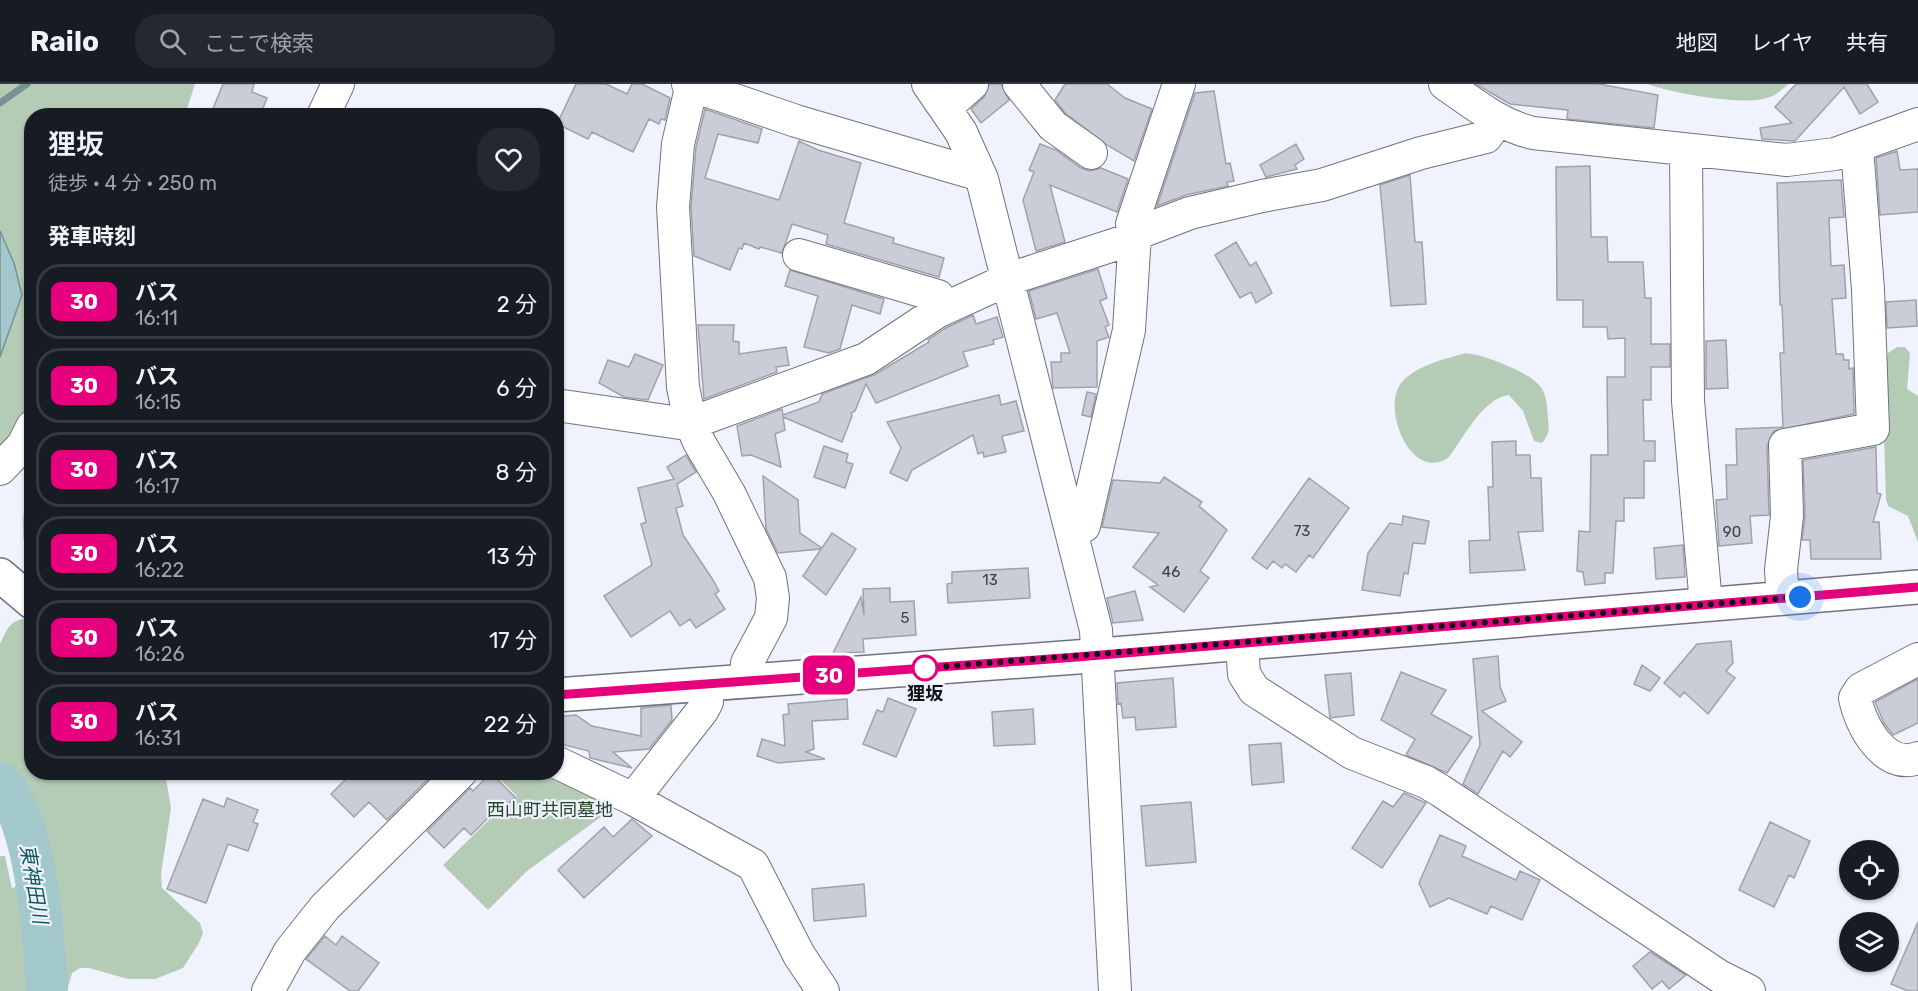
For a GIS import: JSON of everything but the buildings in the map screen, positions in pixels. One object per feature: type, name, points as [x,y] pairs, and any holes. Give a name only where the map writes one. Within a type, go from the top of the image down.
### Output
[{"type":"main road","points":[[0,575],[24,595]]},
{"type":"main road","points":[[564,694],[1097,656],[1918,587]]},
{"type":"street","points":[[327,108],[338,84]]},
{"type":"street","points":[[972,84],[937,96],[961,132],[980,175],[1009,279],[1096,630],[1115,991]]},
{"type":"street","points":[[1019,84],[1053,126],[1092,153]]},
{"type":"street","points":[[1071,529],[1084,526],[1125,350],[1131,308],[1135,236],[1132,224],[1179,84]]},
{"type":"street","points":[[1445,84],[1498,120],[1533,133],[1787,160],[1811,159],[1857,148],[1918,124]]},
{"type":"street","points":[[746,681],[747,663],[771,618],[773,598],[770,578],[690,421],[683,387],[673,207],[678,144],[690,85],[796,121],[980,175]]},
{"type":"street","points":[[564,406],[680,423],[690,421],[866,359],[944,308],[1009,279],[1135,236],[1190,213],[1322,185],[1421,153],[1486,137],[1498,120]]},
{"type":"street","points":[[1783,598],[1781,570],[1787,516],[1785,445],[1873,429],[1868,289],[1857,148]]},
{"type":"street","points":[[1686,150],[1688,401],[1706,604]]},
{"type":"street","points":[[799,255],[938,296],[944,308]]},
{"type":"street","points":[[0,470],[24,442]]},
{"type":"street","points":[[1242,644],[1244,674],[1254,690],[1352,753],[1426,782],[1441,791],[1705,982],[1749,991]]},
{"type":"street","points":[[1918,659],[1861,689],[1855,698],[1877,745],[1904,761],[1918,758]]},
{"type":"street","points":[[633,800],[702,711],[707,702],[706,684]]},
{"type":"street","points":[[1888,753],[1918,738]]},
{"type":"street","points":[[564,766],[633,800],[753,865],[799,955],[823,991]]},
{"type":"street","points":[[268,991],[290,951],[325,907],[453,780]]},
{"type":"green space","points":[[0,84],[195,84],[187,108],[24,108],[24,422],[15,441],[0,458]]},
{"type":"green space","points":[[1647,84],[1789,84],[1770,97],[1758,100],[1727,100],[1690,95]]},
{"type":"green space","points":[[1897,347],[1905,347],[1910,353],[1907,389],[1918,396],[1918,542],[1908,516],[1888,506],[1886,499],[1882,376],[1888,353]]},
{"type":"green space","points":[[1466,353],[1483,357],[1525,374],[1542,388],[1549,424],[1548,434],[1542,443],[1534,441],[1523,411],[1509,395],[1491,403],[1483,411],[1449,457],[1435,463],[1422,460],[1411,452],[1397,423],[1395,407],[1397,392],[1403,381],[1432,363]]},
{"type":"green space","points":[[18,620],[24,620],[24,780],[166,780],[171,808],[161,874],[162,888],[200,923],[203,933],[183,968],[155,979],[128,979],[89,968],[80,968],[72,973],[67,991],[0,991],[0,856],[5,856],[12,889],[32,873],[43,854],[41,837],[0,819],[0,644],[6,631]]},
{"type":"green space","name":"西山町共同墓地","points":[[564,775],[620,803],[527,871],[488,910],[443,865],[499,810],[501,812],[517,796],[501,780],[564,780]]},
{"type":"shaded area","points":[[0,231],[14,263],[22,295],[0,357]]},
{"type":"waterway","points":[[0,103],[27,84]]},
{"type":"waterway","name":"東神田川","points":[[0,783],[13,801],[23,824],[30,852],[41,912],[47,991]]},
{"type":"bus line","name":"30","points":[[564,694],[1077,657],[1918,587]]},
{"type":"place","name":"狸坂","points":[[925,668]]},
{"type":"route","points":[[925,668],[1097,656],[1800,597]]}]
